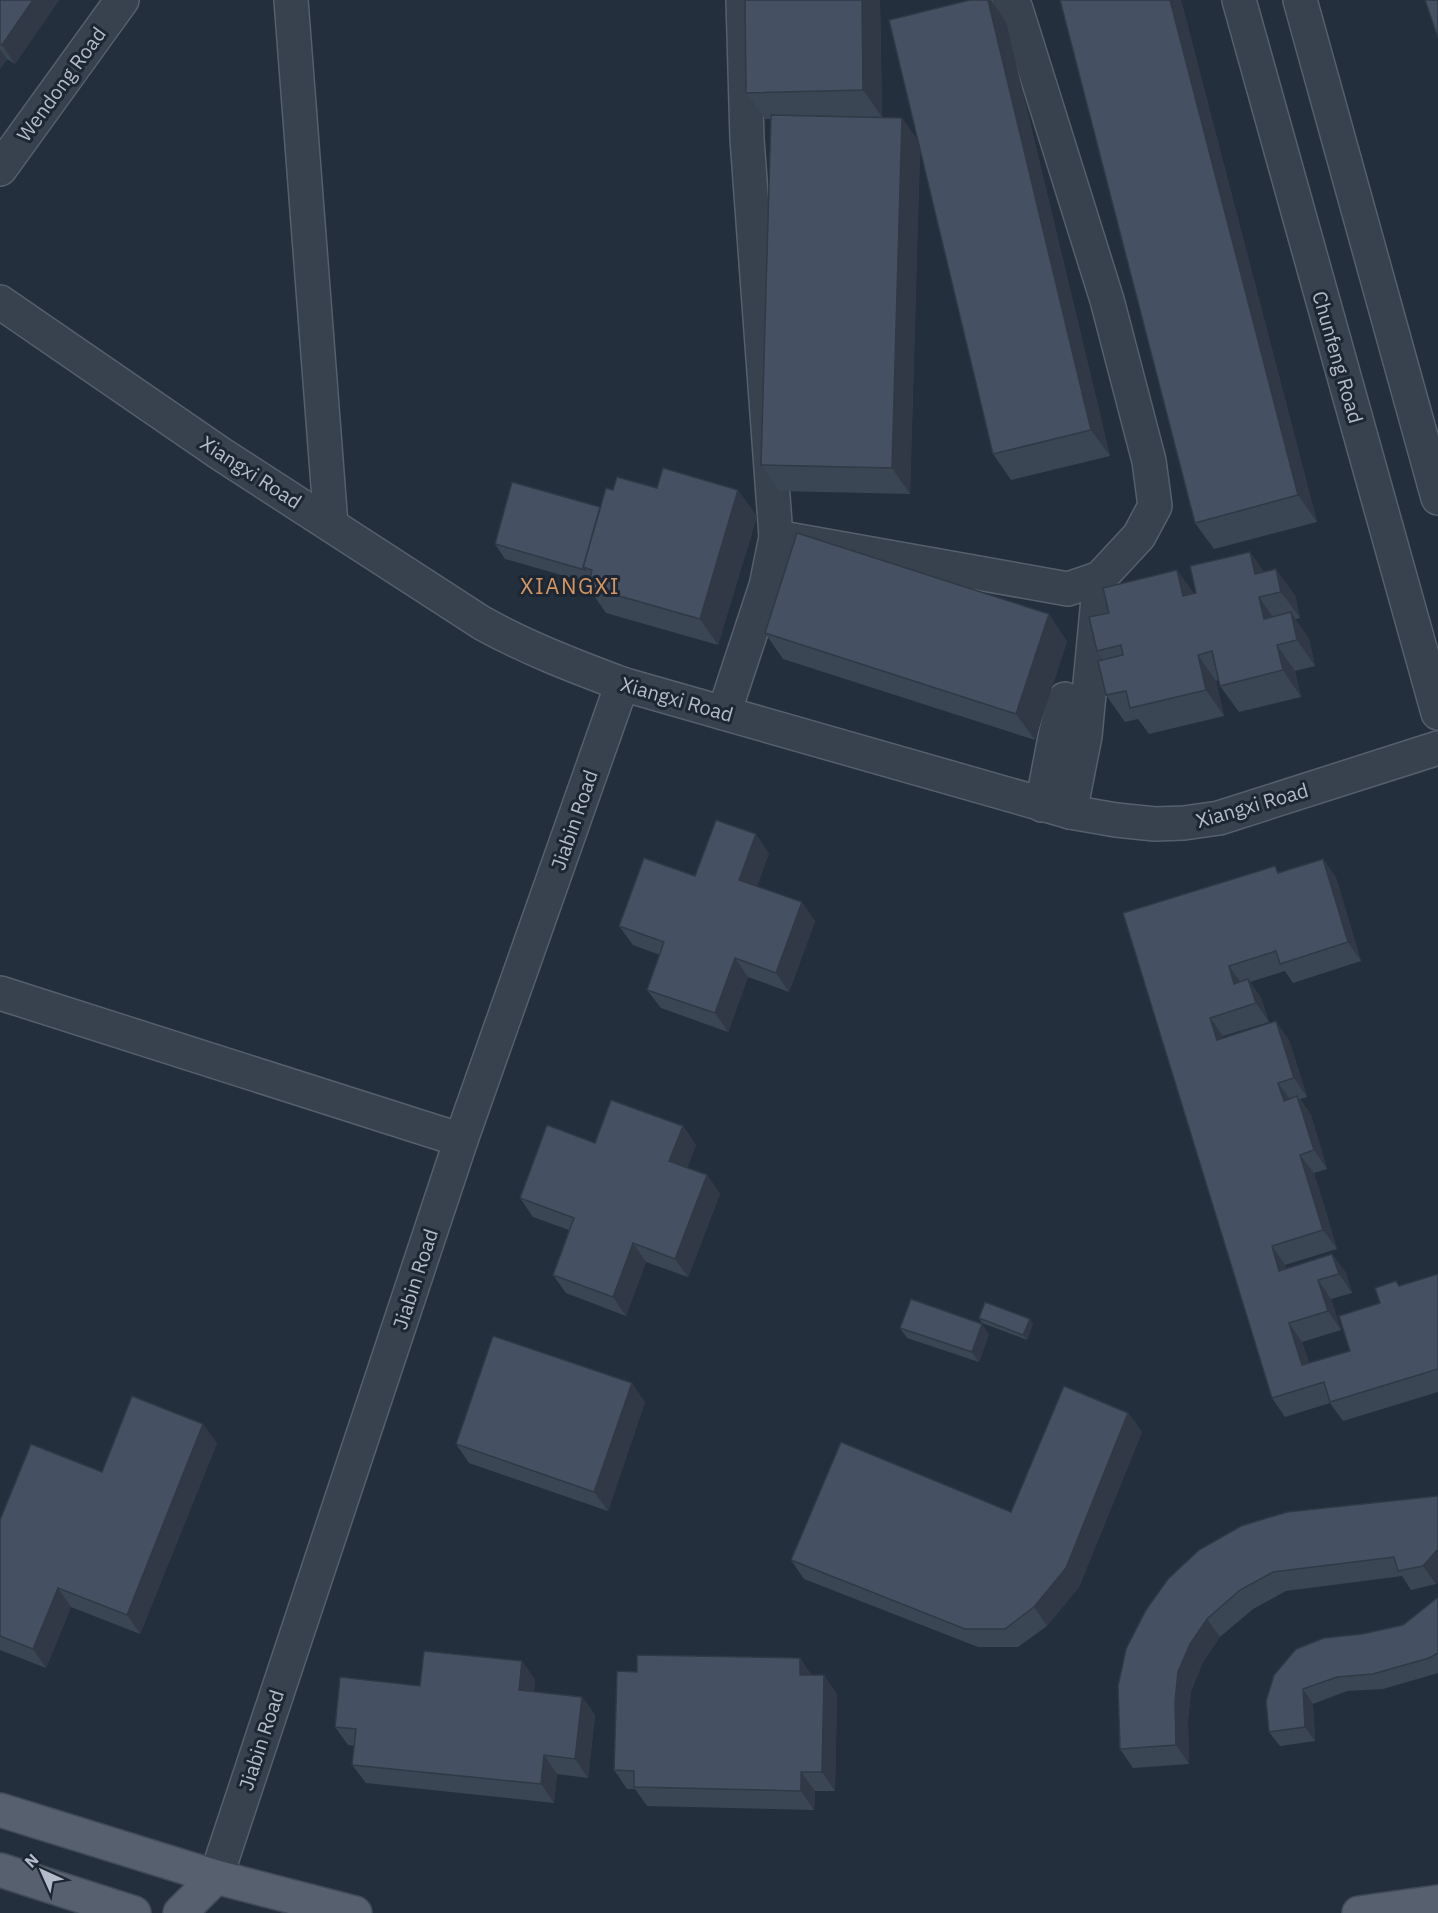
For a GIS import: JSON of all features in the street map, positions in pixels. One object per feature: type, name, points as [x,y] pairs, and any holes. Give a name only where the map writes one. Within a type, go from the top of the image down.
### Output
[{"type":"main road","points":[[0,1810],[216,1877],[355,1913]]},
{"type":"main road","points":[[0,1870],[134,1913]]},
{"type":"main road","name":"Jiabin Road","points":[[180,1913],[216,1877]]},
{"type":"main road","name":"Jiabin Road","points":[[214,1913],[216,1877]]},
{"type":"main road","points":[[1359,1913],[1438,1902]]},
{"type":"street","name":"Wendong Road","points":[[0,169],[122,0]]},
{"type":"street","points":[[291,0],[331,525]]},
{"type":"street","points":[[724,713],[766,586],[776,537],[747,138],[743,0]]},
{"type":"street","points":[[776,537],[1068,589],[1100,578],[1139,536],[1155,506],[1149,461],[1107,300],[1016,9],[1009,0]]},
{"type":"street","name":"Chunfeng Road","points":[[1239,0],[1438,713]]},
{"type":"street","points":[[1300,0],[1438,498]]},
{"type":"street","name":"Xiangxi Road","points":[[0,302],[221,454],[453,605],[508,637],[555,659],[622,684],[1056,808],[1116,820],[1155,824],[1185,823],[1219,818],[1438,748]]},
{"type":"street","points":[[1056,808],[1084,736],[1100,578]]},
{"type":"street","name":"Jiabin Road","points":[[216,1877],[461,1140],[622,684]]},
{"type":"street","points":[[1056,808],[1056,732],[1065,699]]},
{"type":"street","points":[[0,993],[461,1140]]},
{"type":"building","points":[[0,0],[33,0],[2,45],[0,44]]},
{"type":"building","points":[[745,0],[862,0],[863,90],[746,93]]},
{"type":"building","points":[[970,0],[988,0],[1091,430],[993,454],[889,20]]},
{"type":"building","points":[[1060,0],[1170,0],[1298,495],[1195,523]]},
{"type":"building","points":[[1425,0],[1438,0],[1438,38]]},
{"type":"building","points":[[771,115],[902,118],[892,468],[761,465]]},
{"type":"building","points":[[663,468],[738,490],[700,619],[588,587],[592,570],[583,567],[606,488],[613,490],[617,477],[657,488]]},
{"type":"building","points":[[512,482],[600,507],[583,567],[585,570],[495,544]]},
{"type":"building","points":[[797,533],[1049,614],[1016,714],[765,633]]},
{"type":"building","points":[[1250,552],[1255,574],[1276,569],[1281,592],[1259,597],[1264,619],[1291,612],[1297,640],[1277,645],[1283,670],[1220,686],[1212,651],[1198,655],[1206,690],[1130,708],[1126,691],[1106,695],[1098,661],[1123,655],[1121,645],[1097,651],[1089,617],[1109,613],[1103,588],[1177,570],[1183,596],[1196,593],[1190,566]]},
{"type":"building","points":[[716,820],[756,834],[739,880],[802,902],[776,973],[735,958],[715,1013],[647,990],[664,942],[619,926],[644,858],[695,876]]},
{"type":"building","points":[[1323,859],[1348,942],[1280,964],[1276,951],[1229,966],[1234,984],[1248,979],[1256,1003],[1210,1018],[1217,1040],[1276,1021],[1294,1078],[1278,1083],[1284,1101],[1297,1096],[1314,1150],[1300,1155],[1323,1230],[1272,1246],[1279,1271],[1332,1254],[1339,1274],[1318,1280],[1328,1311],[1289,1323],[1302,1365],[1350,1351],[1339,1316],[1380,1303],[1375,1288],[1396,1281],[1399,1286],[1438,1274],[1438,1369],[1330,1402],[1324,1382],[1272,1398],[1123,913],[1275,866],[1278,873]]},
{"type":"building","points":[[611,1100],[683,1126],[669,1161],[707,1175],[675,1259],[633,1243],[613,1297],[553,1275],[574,1218],[520,1198],[547,1125],[595,1143]]},
{"type":"building","points":[[911,1299],[982,1324],[972,1352],[900,1328]]},
{"type":"building","points":[[985,1302],[1030,1319],[1023,1335],[979,1318]]},
{"type":"building","points":[[493,1336],[632,1383],[594,1492],[456,1444]]},
{"type":"building","points":[[1064,1386],[1128,1413],[1066,1568],[1034,1607],[1005,1629],[965,1629],[791,1560],[841,1442],[1011,1512]]},
{"type":"building","points":[[132,1396],[203,1424],[127,1615],[58,1588],[33,1649],[0,1636],[0,1520],[31,1444],[102,1472]]},
{"type":"building","points":[[1438,1496],[1438,1549],[1423,1566],[1398,1571],[1394,1557],[1273,1572],[1240,1590],[1207,1619],[1190,1644],[1178,1672],[1175,1702],[1176,1745],[1120,1749],[1118,1686],[1126,1649],[1146,1610],[1168,1579],[1199,1550],[1241,1526],[1287,1512]]},
{"type":"building","points":[[1438,1597],[1438,1653],[1429,1658],[1373,1674],[1337,1677],[1303,1689],[1305,1727],[1269,1732],[1266,1701],[1274,1675],[1296,1649],[1324,1638],[1362,1634],[1403,1625]]},
{"type":"building","points":[[424,1651],[522,1661],[519,1690],[582,1697],[575,1759],[544,1755],[541,1784],[352,1765],[356,1729],[335,1727],[340,1677],[420,1686]]},
{"type":"building","points":[[637,1655],[800,1658],[800,1675],[824,1675],[822,1772],[801,1772],[801,1791],[634,1787],[634,1771],[614,1770],[617,1671],[637,1672]]},
{"type":"district","name":"XIANGXI","points":[[570,585]]}]
